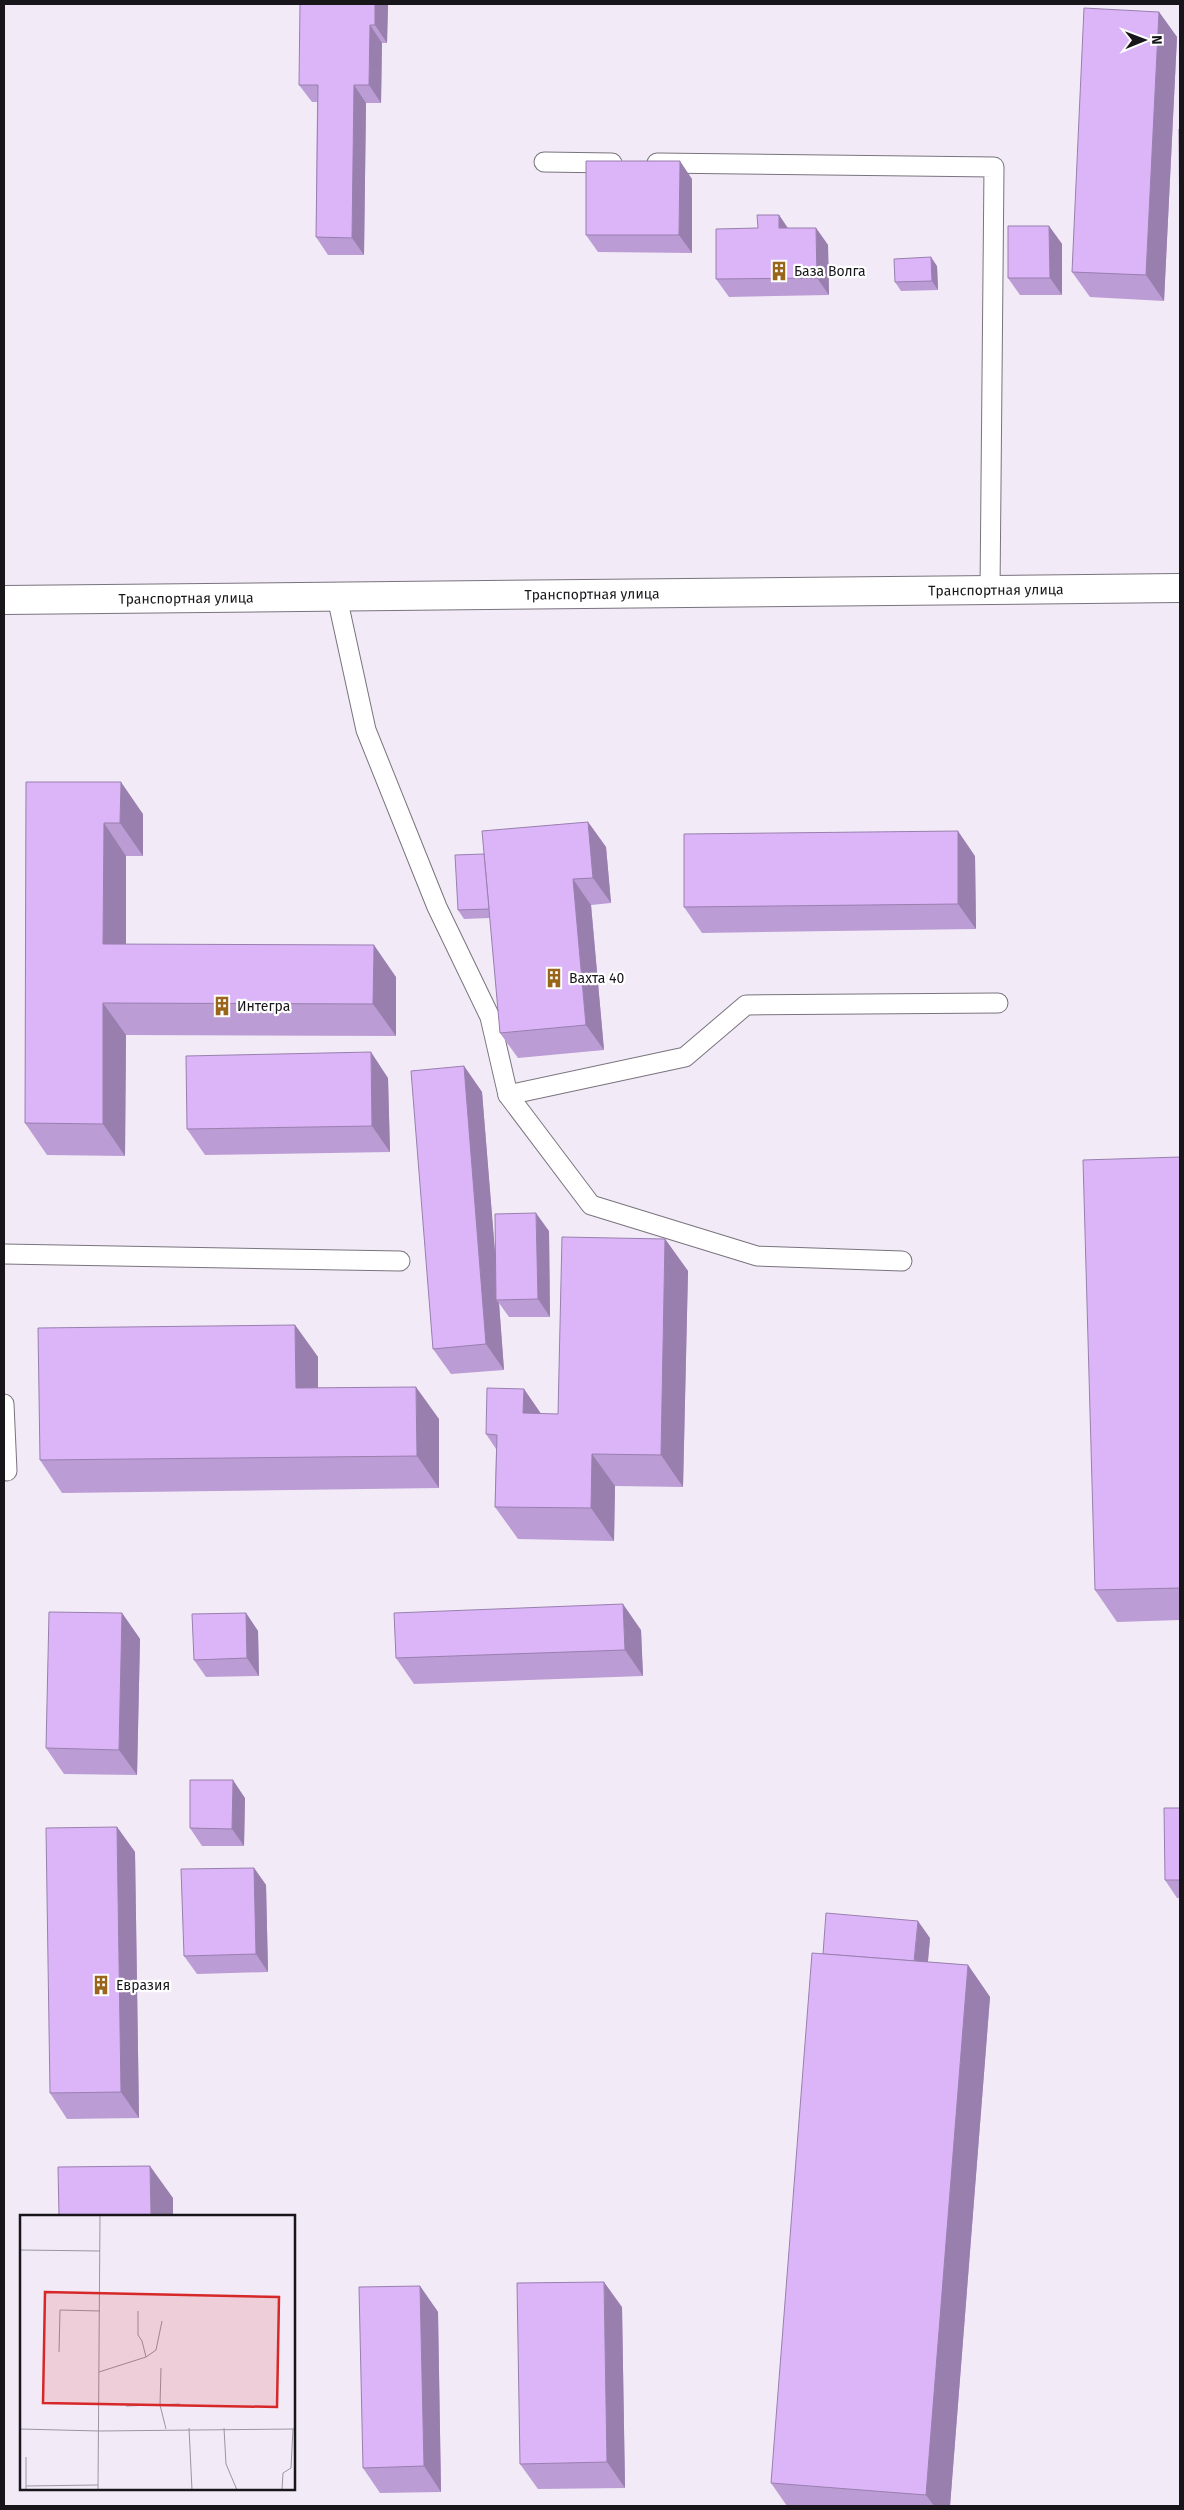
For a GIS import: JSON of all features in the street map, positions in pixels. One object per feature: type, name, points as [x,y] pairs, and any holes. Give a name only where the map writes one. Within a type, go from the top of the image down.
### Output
[{"type":"street","name":"Транспортная улица","points":[[4,600],[1180,588]]},
{"type":"lane","points":[[544,162],[994,167],[990,591]]},
{"type":"lane","points":[[337,597],[366,730],[437,907],[490,1017],[508,1094],[591,1205],[757,1256],[902,1262]]},
{"type":"lane","points":[[508,1094],[685,1057],[746,1005],[998,1003]]},
{"type":"lane","points":[[4,1254],[400,1261]]},
{"type":"lane","points":[[4,1404],[7,1471]]},
{"type":"building","points":[[300,4],[375,4],[375,25],[370,25],[369,85],[354,85],[352,238],[316,237],[318,85],[299,85]]},
{"type":"building","points":[[1084,8],[1159,12],[1146,275],[1072,272]]},
{"type":"building","points":[[1179,129],[1180,129],[1180,251]]},
{"type":"building","points":[[586,161],[680,161],[679,235],[586,235]]},
{"type":"building","points":[[757,215],[779,215],[779,228],[816,228],[817,278],[716,279],[716,229],[758,228]]},
{"type":"building","points":[[1008,226],[1049,226],[1050,278],[1008,278]]},
{"type":"building","points":[[931,257],[932,281],[895,282],[894,259]]},
{"type":"building","points":[[26,782],[121,782],[120,823],[104,823],[103,944],[374,945],[373,1004],[103,1003],[103,1124],[25,1123]]},
{"type":"building","name":"Вахта 40","points":[[588,822],[593,878],[573,879],[586,1025],[500,1033],[482,831]]},
{"type":"building","points":[[958,831],[958,904],[684,907],[684,834]]},
{"type":"building","points":[[484,854],[489,909],[458,910],[455,855]]},
{"type":"building","points":[[371,1052],[372,1126],[187,1129],[186,1056]]},
{"type":"building","points":[[464,1066],[486,1344],[433,1349],[411,1071]]},
{"type":"building","points":[[1180,1157],[1180,1588],[1095,1590],[1083,1160]]},
{"type":"building","points":[[536,1213],[538,1299],[496,1300],[495,1214]]},
{"type":"building","points":[[562,1237],[665,1239],[661,1455],[592,1454],[591,1508],[495,1507],[497,1435],[486,1434],[487,1388],[524,1389],[523,1413],[558,1414]]},
{"type":"building","points":[[295,1325],[296,1388],[416,1387],[417,1456],[40,1460],[38,1328]]},
{"type":"building","points":[[623,1604],[625,1650],[396,1658],[394,1613]]},
{"type":"building","points":[[49,1612],[122,1613],[119,1750],[46,1748]]},
{"type":"building","points":[[246,1613],[247,1658],[194,1660],[192,1614]]},
{"type":"building","points":[[190,1780],[233,1780],[232,1829],[190,1828]]},
{"type":"building","points":[[1164,1808],[1180,1808],[1180,1880],[1165,1880]]},
{"type":"building","name":"Евразия","points":[[117,1827],[121,2092],[50,2093],[46,1828]]},
{"type":"building","points":[[254,1868],[256,1954],[184,1956],[181,1869]]},
{"type":"building","points":[[826,1913],[918,1921],[914,1961],[823,1954]]},
{"type":"building","points":[[812,1953],[968,1965],[926,2495],[771,2483]]},
{"type":"building","points":[[150,2166],[151,2215],[59,2215],[58,2167]]},
{"type":"building","points":[[604,2282],[607,2462],[520,2464],[517,2283]]},
{"type":"building","points":[[420,2286],[424,2466],[363,2468],[359,2287]]},
{"type":"place","name":"База Волга","points":[[779,271]]},
{"type":"place","name":"Вахта 40","points":[[554,978]]},
{"type":"place","name":"Интегра","points":[[222,1006]]},
{"type":"place","name":"Евразия","points":[[101,1985]]}]
